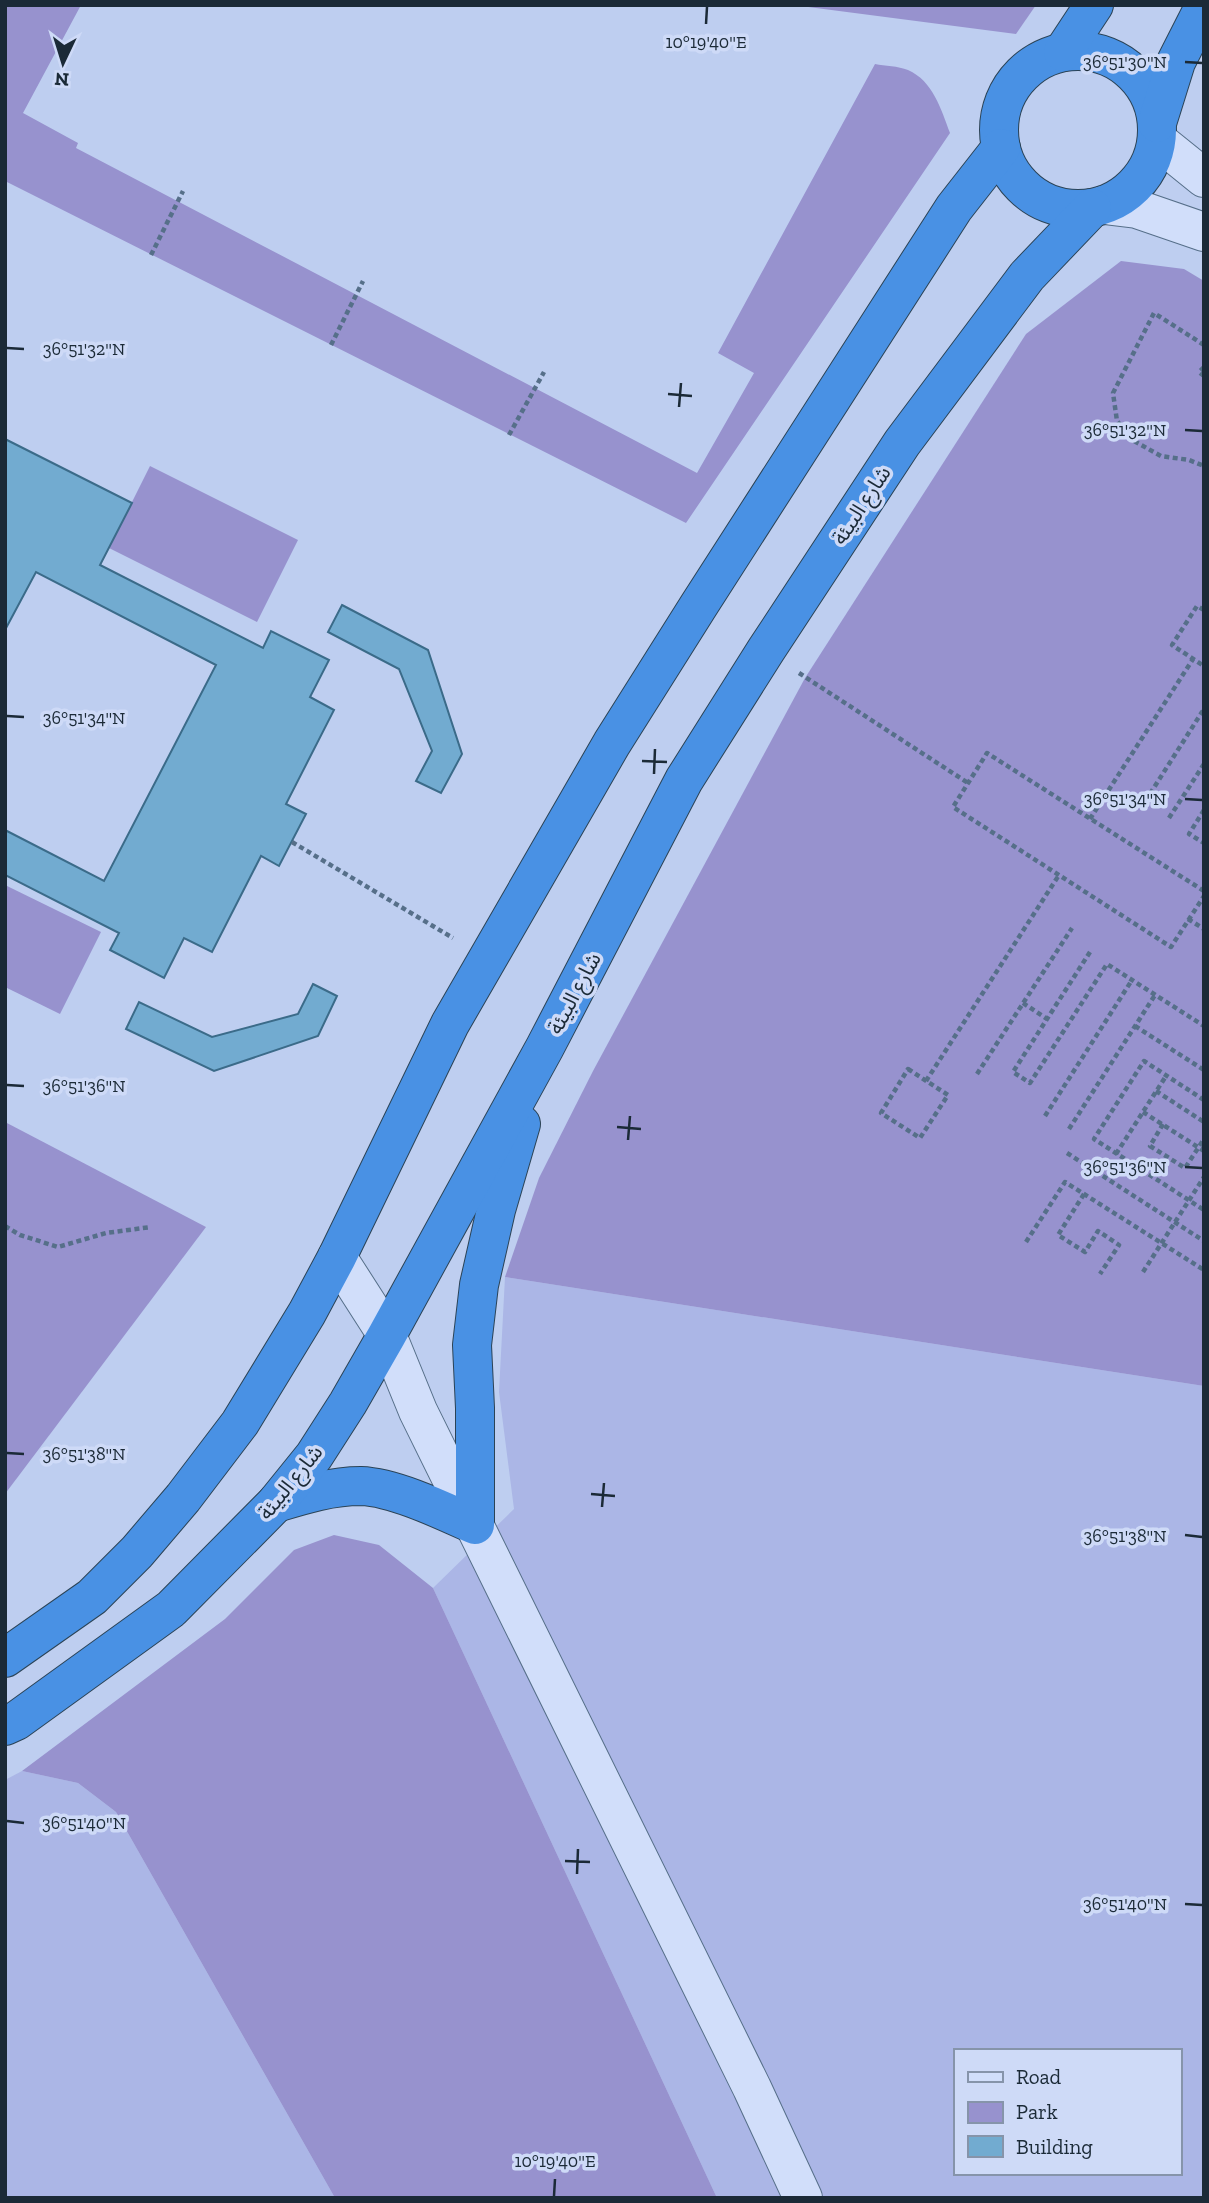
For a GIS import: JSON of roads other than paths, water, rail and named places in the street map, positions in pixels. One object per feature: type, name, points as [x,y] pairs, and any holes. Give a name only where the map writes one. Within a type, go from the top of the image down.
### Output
[{"type":"highway","points":[[1063,52],[1094,5]]},
{"type":"highway","points":[[1157,131],[1152,101],[1141,82],[1125,67],[1107,56],[1085,51],[1063,52],[1032,66],[1019,77],[1009,92],[999,122],[1001,148],[1010,170],[1025,188],[1045,202],[1068,208],[1098,206],[1124,195],[1139,180],[1151,161],[1176,62],[1204,7]]},
{"type":"highway","points":[[5,1658],[92,1597],[137,1552],[183,1498],[240,1423],[337,1257],[450,1024],[612,743],[954,208],[1001,148]]},
{"type":"highway","name":"شارع البيئة","points":[[5,1726],[16,1721],[171,1609],[276,1503],[314,1456],[387,1335],[545,1047],[684,780],[902,443],[1027,276],[1098,206]]},
{"type":"highway","points":[[276,1503],[309,1492],[364,1486],[425,1503],[475,1525],[472,1345],[479,1285],[496,1210],[545,1047]]},
{"type":"street","points":[[1157,131],[1204,178]]},
{"type":"street","points":[[1098,206],[1137,209],[1204,232]]},
{"type":"street","points":[[337,1257],[387,1335],[418,1410],[746,2075],[803,2198]]}]
